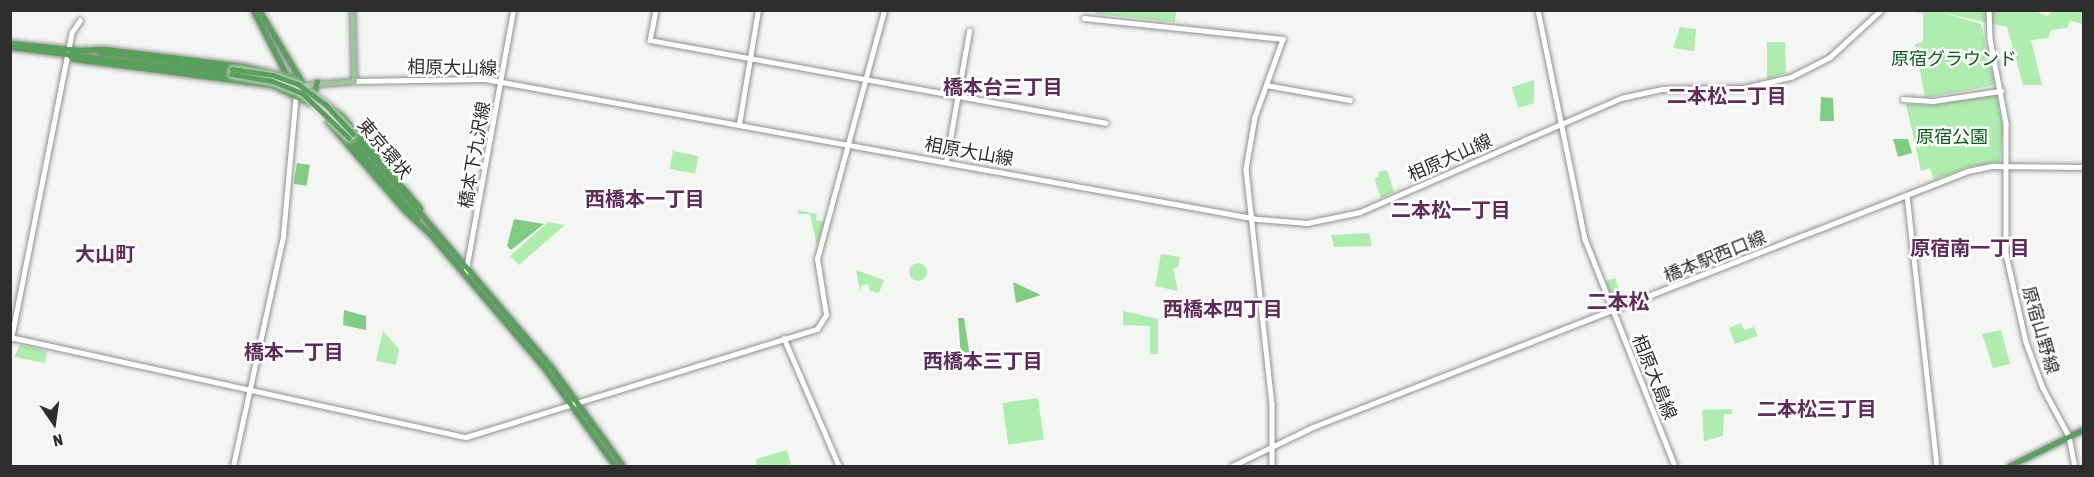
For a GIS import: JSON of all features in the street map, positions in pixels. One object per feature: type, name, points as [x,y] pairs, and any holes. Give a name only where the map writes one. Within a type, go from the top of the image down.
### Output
[{"type":"highway","points":[[253,10],[291,77],[296,94]]},
{"type":"highway","points":[[259,10],[300,82],[296,94]]},
{"type":"highway","name":"東京環状","points":[[10,43],[231,72],[273,75],[298,84],[325,104],[431,235],[574,402],[615,466]]},
{"type":"highway","name":"東京環状","points":[[10,47],[69,52],[78,50],[231,72]]},
{"type":"highway","points":[[78,50],[104,49],[268,70],[291,77],[314,91],[354,128],[428,221]]},
{"type":"highway","points":[[69,52],[74,59],[263,84],[296,94],[320,113],[404,210],[431,235]]},
{"type":"highway","points":[[268,70],[276,68],[279,57]]},
{"type":"highway","points":[[314,91],[317,81]]},
{"type":"highway","name":"東京環状","points":[[351,136],[468,268],[622,466]]},
{"type":"highway","points":[[2009,466],[2084,429]]},
{"type":"main road","points":[[300,82],[354,81],[352,10]]},
{"type":"street","name":"橋本下九沢線","points":[[465,275],[502,82],[513,10]]},
{"type":"street","points":[[656,10],[650,40],[1106,123]]},
{"type":"street","points":[[739,124],[758,10]]},
{"type":"street","points":[[80,20],[72,32],[11,338],[250,387],[466,437],[817,329],[825,320],[817,262],[884,10]]},
{"type":"street","name":"相原大島線","points":[[1538,10],[1584,235],[1675,466]]},
{"type":"street","name":"相原大山線","points":[[354,81],[477,78],[1250,218],[1294,224],[1342,218],[1562,123],[1638,93],[1744,88],[1791,77],[1830,57],[1881,10]]},
{"type":"street","name":"原宿山野線","points":[[1989,10],[1990,39],[2001,91],[2005,166],[2004,239],[2019,318],[2038,376],[2069,436],[2075,466]]},
{"type":"street","points":[[1084,18],[1283,39],[1266,85],[1248,148],[1250,218],[1272,404],[1270,448],[1272,466]]},
{"type":"street","points":[[946,162],[969,31]]},
{"type":"street","points":[[1266,85],[1350,100]]},
{"type":"street","points":[[1903,99],[1933,101],[2001,91]]},
{"type":"street","points":[[233,466],[283,236],[296,94]]},
{"type":"street","name":"橋本駅西口線","points":[[1232,466],[1313,427],[1614,312],[1968,171],[2005,166],[2084,167]]},
{"type":"street","points":[[1907,195],[1937,466]]},
{"type":"street","points":[[784,339],[839,466]]},
{"type":"green space","points":[[1095,10],[1176,11],[1175,22],[1095,14]]},
{"type":"green space","name":"原宿グラウンド","points":[[2033,10],[2047,16],[2053,11],[2083,11],[2083,24],[2070,21],[2067,28],[2051,30],[2048,38],[2031,40],[2042,85],[2023,85],[2007,27],[1943,13],[1981,24],[1995,85],[1925,98],[1915,44],[1923,42],[1923,13],[1902,11]]},
{"type":"green space","points":[[1680,27],[1696,29],[1694,51],[1673,48]]},
{"type":"green space","points":[[1767,42],[1785,42],[1786,73],[1767,79]]},
{"type":"green space","points":[[1534,80],[1534,103],[1518,108],[1512,87]]},
{"type":"green space","name":"原宿公園","points":[[1996,94],[2003,128],[2000,162],[1968,167],[1934,180],[1930,168],[1921,171],[1906,104],[1930,105]]},
{"type":"green space","points":[[673,151],[699,156],[695,174],[670,169]]},
{"type":"green space","points":[[1387,170],[1394,192],[1381,198],[1374,178],[1379,177],[1378,172]]},
{"type":"green space","points":[[798,210],[817,214],[816,220],[824,222],[817,246],[810,214],[798,214]]},
{"type":"green space","points":[[548,222],[565,225],[519,265],[510,256]]},
{"type":"green space","points":[[1369,233],[1372,246],[1334,247],[1331,235]]},
{"type":"green space","points":[[1161,254],[1180,257],[1178,267],[1173,269],[1178,291],[1155,286]]},
{"type":"green space","points":[[918,263],[924,266],[927,272],[924,278],[918,281],[912,278],[909,272],[912,266]]},
{"type":"green space","points":[[856,270],[884,280],[879,293],[870,291],[868,284],[861,286],[860,292]]},
{"type":"green space","points":[[1615,278],[1625,304],[1616,308],[1606,282]]},
{"type":"green space","points":[[1123,311],[1158,319],[1158,354],[1150,354],[1150,326],[1123,325]]},
{"type":"green space","points":[[1741,323],[1744,330],[1754,327],[1758,336],[1735,344],[1729,328]]},
{"type":"green space","points":[[2001,330],[2010,364],[1993,368],[1982,334]]},
{"type":"green space","points":[[383,331],[399,349],[396,365],[376,361]]},
{"type":"green space","points":[[20,345],[47,351],[45,363],[14,357]]},
{"type":"green space","points":[[1038,398],[1044,440],[1008,445],[1002,403]]},
{"type":"green space","points":[[1732,409],[1732,414],[1724,414],[1723,436],[1704,441],[1702,410]]},
{"type":"green space","points":[[787,450],[791,465],[757,466],[756,459]]},
{"type":"shaded area","points":[[1821,97],[1833,98],[1834,121],[1820,121]]},
{"type":"shaded area","points":[[1893,139],[1908,139],[1912,153],[1898,157]]},
{"type":"shaded area","points":[[297,163],[310,165],[307,186],[294,184]]},
{"type":"shaded area","points":[[514,219],[544,224],[511,250],[507,246]]},
{"type":"shaded area","points":[[1013,282],[1041,295],[1016,303]]},
{"type":"shaded area","points":[[344,310],[366,316],[366,330],[343,325]]},
{"type":"shaded area","points":[[958,318],[964,318],[970,357],[961,356]]},
{"type":"district","name":"橋本台三丁目","points":[[1003,86]]},
{"type":"district","name":"二本松二丁目","points":[[1727,95]]},
{"type":"district","name":"西橋本一丁目","points":[[645,198]]},
{"type":"district","name":"二本松一丁目","points":[[1451,209]]},
{"type":"district","name":"原宿南一丁目","points":[[1970,247]]},
{"type":"district","name":"大山町","points":[[105,253]]},
{"type":"district","name":"二本松","points":[[1618,301]]},
{"type":"district","name":"西橋本四丁目","points":[[1223,308]]},
{"type":"district","name":"橋本一丁目","points":[[294,351]]},
{"type":"district","name":"西橋本三丁目","points":[[983,360]]},
{"type":"district","name":"二本松三丁目","points":[[1817,408]]}]
